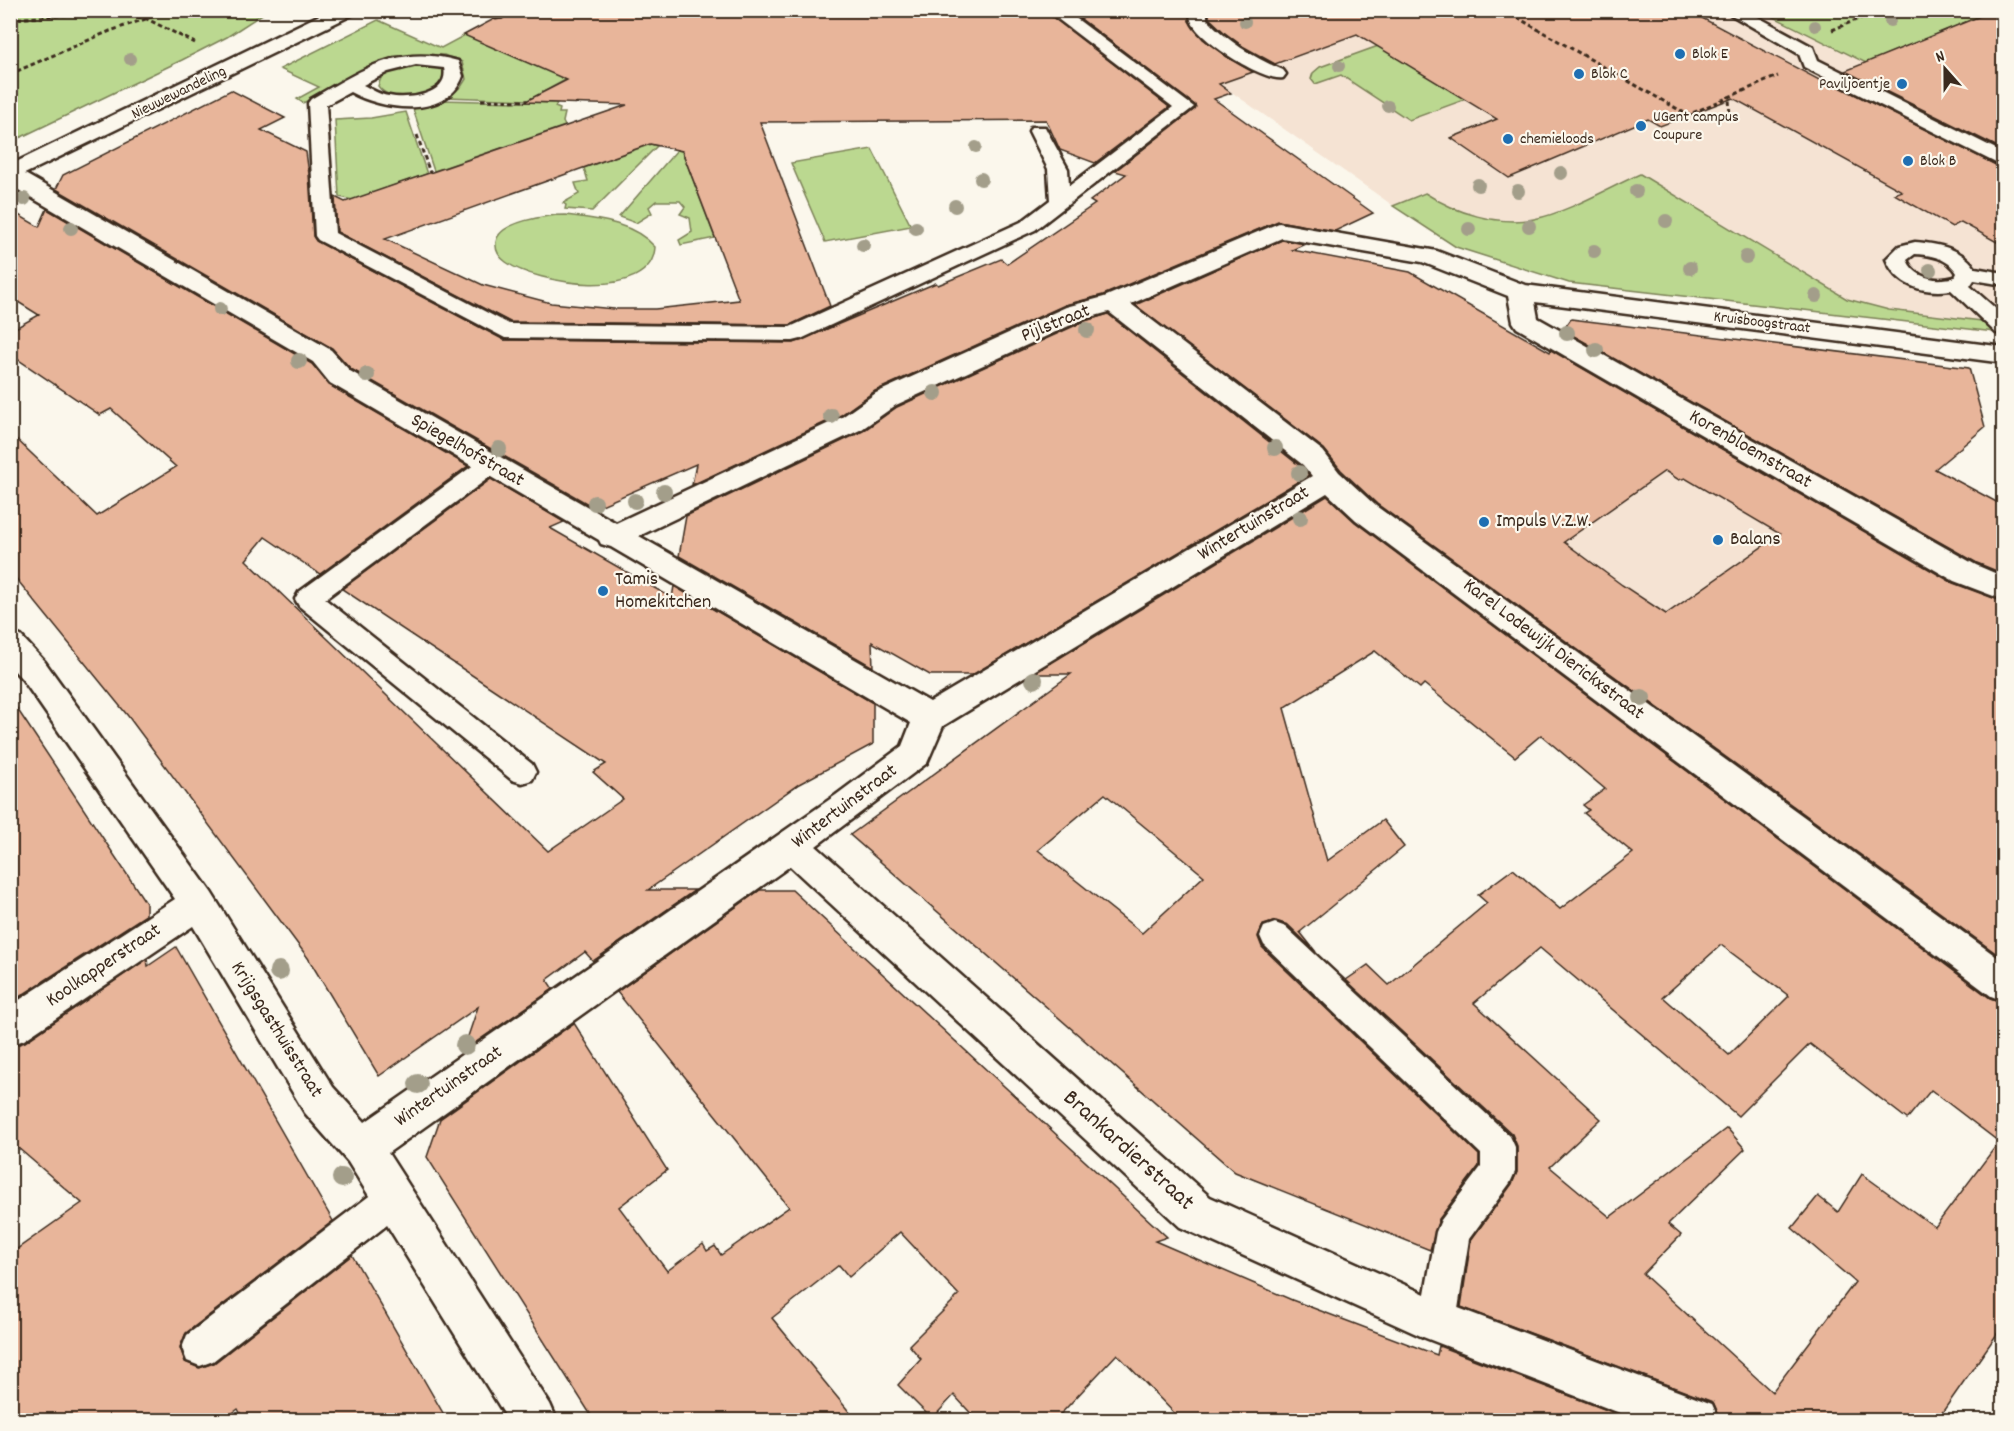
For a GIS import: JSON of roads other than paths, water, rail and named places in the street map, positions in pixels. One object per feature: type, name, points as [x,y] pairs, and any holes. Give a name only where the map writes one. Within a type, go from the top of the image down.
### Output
[{"type":"street","name":"Nieuwewandeling","points":[[10,156],[311,10]]},
{"type":"street","name":"Nieuwewandeling","points":[[10,175],[347,10]]},
{"type":"street","name":"Spiegelhofstraat","points":[[10,175],[322,356],[340,377],[612,537],[930,718]]},
{"type":"street","name":"Pijlstraat","points":[[612,537],[852,423],[886,399],[1075,313],[1113,303],[1279,230],[1428,256],[1520,292]]},
{"type":"street","name":"Kruisboogstraat","points":[[1520,292],[2004,355]]},
{"type":"street","name":"Korenbloemstraat","points":[[1520,292],[1526,322],[1965,573],[2004,589]]},
{"type":"street","name":"Karel Lodewijk Dierickxstraat","points":[[1113,303],[1313,458],[1329,479],[1366,513],[2004,984]]},
{"type":"street","name":"Wintertuinstraat","points":[[362,1148],[792,846],[915,754],[930,718],[1329,479]]},
{"type":"street","name":"Krijgsgasthuisstraat","points":[[10,644],[34,671],[198,903],[319,1100],[362,1148],[534,1420]]},
{"type":"street","name":"Brankardierstraat","points":[[792,846],[1195,1212],[1438,1322],[1696,1420]]},
{"type":"street","name":"Koolkapperstraat","points":[[10,1028],[198,903]]},
{"type":"lane","points":[[490,10],[496,13],[501,10]]},
{"type":"lane","points":[[350,85],[383,101],[398,104],[417,102],[447,90],[455,82],[457,74],[452,65],[439,60],[404,60],[386,65],[317,103],[325,236],[506,331],[793,334],[1028,226],[1185,107],[1054,10]]},
{"type":"lane","points":[[1199,10],[1199,20],[1209,33],[1263,68],[1277,74]]},
{"type":"lane","points":[[1731,10],[1807,51],[1810,63],[2004,161]]},
{"type":"lane","points":[[1038,131],[1058,169],[1060,201]]},
{"type":"lane","points":[[1978,278],[2004,299]]},
{"type":"lane","points":[[1978,278],[2004,328]]},
{"type":"lane","points":[[490,465],[308,599],[522,772]]},
{"type":"lane","points":[[1275,936],[1498,1147],[1498,1172],[1453,1232],[1438,1322]]},
{"type":"lane","points":[[201,1347],[393,1198]]},
{"type":"place","name":"Blok E","points":[[1680,54]]},
{"type":"place","name":"Blok C","points":[[1579,74]]},
{"type":"place","name":"Paviljoentje","points":[[1902,84]]},
{"type":"place","name":"UGent campus Coupure","points":[[1641,126]]},
{"type":"place","name":"chemieloods","points":[[1508,139]]},
{"type":"place","name":"Blok B","points":[[1908,161]]},
{"type":"place","name":"Impuls V.Z.W.","points":[[1484,522]]},
{"type":"place","name":"Balans","points":[[1718,540]]},
{"type":"place","name":"Tamis Homekitchen","points":[[603,591]]}]
